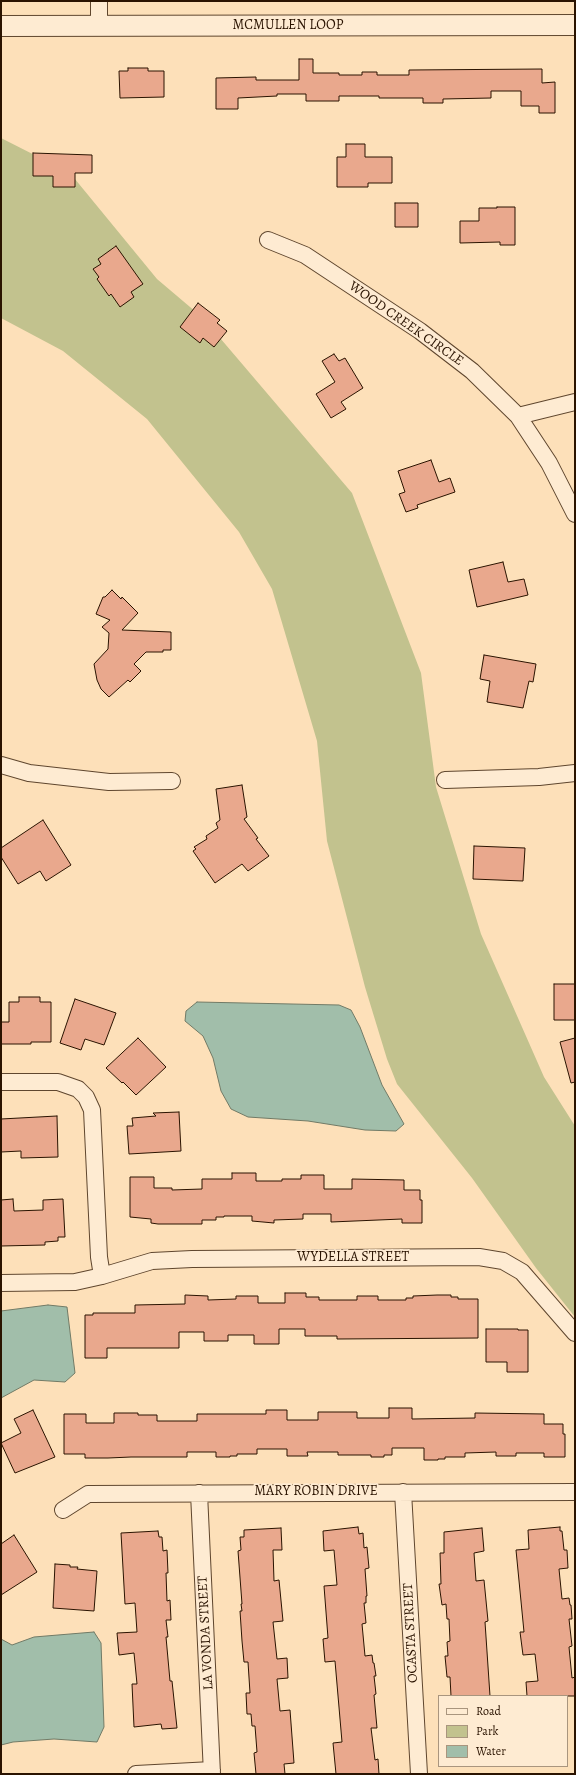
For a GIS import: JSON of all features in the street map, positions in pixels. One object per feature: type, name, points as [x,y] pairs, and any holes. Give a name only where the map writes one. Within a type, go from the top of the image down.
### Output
[{"type":"street","points":[[98,27],[99,1]]},
{"type":"street","name":"MCMULLEN LOOP","points":[[1,26],[575,25]]},
{"type":"street","name":"WOOD CREEK CIRCLE","points":[[268,240],[305,255],[420,331],[472,371],[518,416],[550,463],[575,514]]},
{"type":"street","points":[[518,416],[575,402]]},
{"type":"street","points":[[1,765],[29,774],[109,782],[172,781]]},
{"type":"street","points":[[445,780],[539,777],[575,772]]},
{"type":"street","points":[[1,1082],[58,1082],[78,1088],[86,1097],[92,1110],[102,1276]]},
{"type":"street","name":"WYDELLA STREET","points":[[1,1282],[75,1282],[160,1260],[479,1256],[504,1261],[522,1272],[575,1333]]},
{"type":"street","name":"OCASTA STREET","points":[[403,1492],[419,1774]]},
{"type":"street","name":"MARY ROBIN DRIVE","points":[[63,1510],[88,1494],[575,1492]]},
{"type":"street","name":"LA VONDA STREET","points":[[199,1493],[212,1772]]},
{"type":"street","points":[[136,1774],[212,1772]]},
{"type":"green space","points":[[1,138],[70,173],[157,279],[203,318],[352,493],[421,673],[436,787],[481,934],[544,1077],[575,1126],[575,1317],[536,1268],[472,1178],[397,1084],[387,1059],[365,987],[327,841],[317,741],[272,589],[239,532],[147,419],[63,351],[1,318]]},
{"type":"water","points":[[197,1002],[339,1005],[351,1010],[360,1027],[382,1085],[404,1124],[396,1131],[365,1130],[308,1121],[248,1117],[231,1109],[221,1091],[213,1058],[203,1036],[185,1021],[186,1011]]},
{"type":"water","points":[[48,1305],[67,1307],[75,1373],[65,1382],[34,1380],[1,1398],[1,1311]]},
{"type":"water","points":[[94,1632],[101,1643],[104,1727],[97,1742],[54,1739],[13,1742],[1,1745],[1,1639],[12,1645],[34,1637]]},
{"type":"building","points":[[299,59],[313,59],[313,73],[339,73],[339,75],[362,75],[362,72],[377,72],[377,75],[409,75],[409,70],[542,69],[542,83],[555,82],[555,113],[539,113],[539,106],[521,106],[521,91],[491,91],[491,98],[443,99],[443,103],[423,103],[423,98],[379,98],[379,96],[339,96],[339,101],[306,101],[306,94],[277,94],[277,96],[238,98],[238,109],[216,109],[216,78],[256,77],[256,80],[299,80]]},
{"type":"building","points":[[128,68],[148,68],[148,71],[164,71],[164,97],[120,98],[119,71],[128,71]]},
{"type":"building","points":[[346,144],[365,144],[365,157],[392,157],[392,183],[368,183],[368,187],[337,187],[337,157],[346,157]]},
{"type":"building","points":[[33,153],[92,155],[92,173],[75,173],[75,187],[53,187],[53,176],[33,176]]},
{"type":"building","points":[[395,203],[418,203],[418,227],[395,227]]},
{"type":"building","points":[[515,207],[515,245],[500,245],[500,242],[460,243],[460,221],[479,221],[479,208]]},
{"type":"building","points":[[116,246],[143,284],[131,292],[134,297],[120,307],[111,294],[109,296],[97,279],[99,277],[93,269],[101,264],[98,259]]},
{"type":"building","points":[[198,303],[220,320],[217,323],[227,331],[214,347],[203,338],[200,343],[180,327]]},
{"type":"building","points":[[334,354],[339,361],[345,358],[363,388],[341,402],[346,409],[331,418],[316,394],[335,382],[322,361]]},
{"type":"building","points":[[431,460],[439,482],[450,478],[455,492],[417,505],[418,508],[406,512],[399,494],[405,492],[398,471]]},
{"type":"building","points":[[503,562],[508,582],[524,579],[528,595],[477,607],[469,570]]},
{"type":"building","points":[[112,590],[121,599],[122,597],[138,613],[122,630],[171,632],[171,650],[163,650],[163,652],[146,652],[134,664],[141,671],[130,682],[128,680],[109,697],[101,689],[97,680],[94,664],[108,649],[109,633],[102,627],[110,620],[96,614],[103,597],[105,597]]},
{"type":"building","points":[[484,655],[536,664],[533,682],[529,681],[523,708],[487,702],[490,681],[480,679]]},
{"type":"building","points":[[242,785],[247,817],[244,819],[258,838],[256,839],[269,856],[248,871],[242,864],[215,883],[193,851],[196,849],[194,847],[207,839],[206,836],[218,828],[216,823],[220,820],[216,789]]},
{"type":"building","points":[[43,820],[71,865],[46,881],[40,871],[18,884],[1,857],[1,848]]},
{"type":"building","points":[[474,846],[525,848],[523,881],[473,879]]},
{"type":"building","points":[[554,984],[575,984],[575,1020],[554,1020]]},
{"type":"building","points":[[19,997],[40,997],[40,1002],[51,1002],[51,1042],[1,1044],[1,1022],[9,1022],[9,1002],[19,1002]]},
{"type":"building","points":[[75,999],[116,1013],[104,1045],[85,1039],[81,1050],[60,1043]]},
{"type":"building","points":[[138,1038],[166,1067],[136,1095],[106,1068]]},
{"type":"building","points":[[575,1038],[575,1082],[571,1083],[560,1042]]},
{"type":"building","points":[[179,1112],[181,1151],[129,1154],[127,1126],[133,1126],[132,1118],[156,1116],[153,1113]]},
{"type":"building","points":[[57,1116],[58,1157],[21,1158],[21,1151],[1,1152],[1,1119]]},
{"type":"building","points":[[232,1173],[256,1173],[256,1181],[282,1181],[282,1179],[301,1179],[301,1175],[324,1175],[324,1189],[352,1189],[352,1179],[404,1180],[404,1190],[420,1190],[420,1200],[422,1200],[422,1223],[402,1223],[402,1219],[331,1222],[331,1214],[303,1214],[303,1219],[274,1220],[274,1223],[252,1221],[252,1216],[216,1217],[216,1220],[202,1220],[202,1224],[158,1224],[151,1223],[151,1219],[130,1217],[130,1177],[154,1177],[154,1188],[172,1188],[172,1190],[202,1189],[202,1179],[232,1179]]},
{"type":"building","points":[[13,1199],[14,1211],[43,1210],[43,1200],[63,1199],[65,1237],[58,1237],[58,1241],[45,1242],[45,1245],[1,1246],[1,1200]]},
{"type":"building","points":[[285,1293],[306,1293],[306,1297],[319,1297],[319,1300],[357,1300],[357,1296],[378,1296],[378,1300],[406,1300],[406,1298],[413,1298],[413,1296],[437,1295],[451,1295],[451,1297],[458,1297],[458,1299],[478,1299],[478,1338],[337,1339],[337,1336],[305,1336],[305,1329],[279,1329],[279,1344],[254,1344],[254,1335],[228,1335],[228,1341],[204,1341],[204,1332],[179,1332],[179,1348],[107,1348],[107,1358],[85,1358],[85,1315],[93,1315],[93,1313],[135,1313],[135,1305],[185,1304],[185,1295],[208,1296],[208,1300],[236,1299],[236,1296],[258,1296],[258,1303],[285,1303]]},
{"type":"building","points":[[486,1329],[528,1330],[528,1372],[507,1372],[507,1362],[486,1362]]},
{"type":"building","points":[[389,1408],[412,1408],[412,1419],[475,1418],[475,1413],[544,1414],[544,1424],[563,1424],[563,1434],[565,1434],[565,1457],[544,1457],[544,1453],[516,1453],[516,1456],[496,1456],[496,1452],[465,1453],[465,1457],[445,1457],[445,1459],[438,1460],[424,1460],[424,1448],[392,1448],[392,1455],[384,1455],[384,1457],[371,1457],[371,1455],[338,1455],[338,1452],[307,1452],[308,1456],[287,1456],[287,1449],[257,1449],[257,1454],[237,1454],[237,1456],[230,1457],[216,1457],[216,1452],[187,1452],[187,1457],[85,1458],[85,1454],[64,1454],[64,1414],[86,1414],[86,1423],[114,1423],[114,1413],[157,1415],[157,1421],[197,1421],[197,1414],[266,1414],[266,1410],[287,1410],[287,1420],[318,1420],[318,1412],[357,1412],[357,1418],[389,1418]]},
{"type":"building","points":[[33,1410],[55,1457],[15,1473],[1,1443],[21,1433],[14,1419]]},
{"type":"building","points":[[358,1527],[359,1534],[363,1533],[364,1548],[367,1547],[369,1568],[365,1569],[367,1596],[366,1603],[364,1603],[366,1623],[362,1624],[365,1656],[372,1655],[376,1676],[374,1676],[376,1694],[374,1695],[377,1728],[371,1728],[375,1760],[378,1759],[379,1774],[336,1774],[333,1743],[342,1742],[335,1661],[325,1662],[323,1639],[328,1638],[324,1586],[337,1585],[334,1550],[324,1551],[323,1531]]},
{"type":"building","points":[[560,1527],[560,1531],[562,1531],[564,1550],[567,1550],[568,1568],[559,1569],[562,1599],[569,1598],[571,1605],[572,1619],[569,1619],[572,1646],[569,1647],[572,1678],[575,1677],[575,1696],[527,1695],[526,1682],[538,1681],[535,1654],[523,1655],[520,1632],[524,1632],[516,1550],[529,1549],[528,1530]]},
{"type":"building","points":[[281,1528],[282,1550],[273,1550],[274,1581],[279,1580],[283,1621],[273,1622],[277,1659],[287,1658],[288,1678],[277,1679],[280,1711],[290,1710],[294,1763],[284,1764],[285,1774],[256,1774],[254,1753],[257,1752],[255,1726],[252,1726],[251,1714],[247,1714],[246,1693],[250,1693],[248,1662],[244,1662],[242,1641],[240,1611],[242,1611],[242,1604],[238,1551],[241,1550],[240,1537],[244,1537],[244,1530]]},
{"type":"building","points":[[482,1528],[484,1551],[474,1553],[476,1581],[484,1580],[488,1621],[485,1622],[490,1695],[451,1695],[450,1677],[447,1677],[445,1656],[448,1656],[447,1642],[450,1641],[449,1619],[447,1619],[446,1604],[442,1605],[439,1584],[441,1584],[440,1553],[444,1553],[444,1532]]},
{"type":"building","points":[[158,1531],[159,1537],[162,1537],[163,1551],[167,1550],[167,1601],[170,1600],[171,1620],[166,1620],[168,1637],[166,1637],[170,1681],[172,1681],[177,1728],[162,1729],[161,1724],[134,1727],[132,1684],[137,1684],[134,1653],[119,1655],[117,1633],[137,1632],[135,1603],[125,1604],[121,1533]]},
{"type":"building","points":[[14,1535],[37,1572],[1,1595],[1,1544]]},
{"type":"building","points":[[55,1564],[70,1565],[70,1567],[78,1567],[77,1569],[97,1571],[94,1611],[53,1608]]}]
